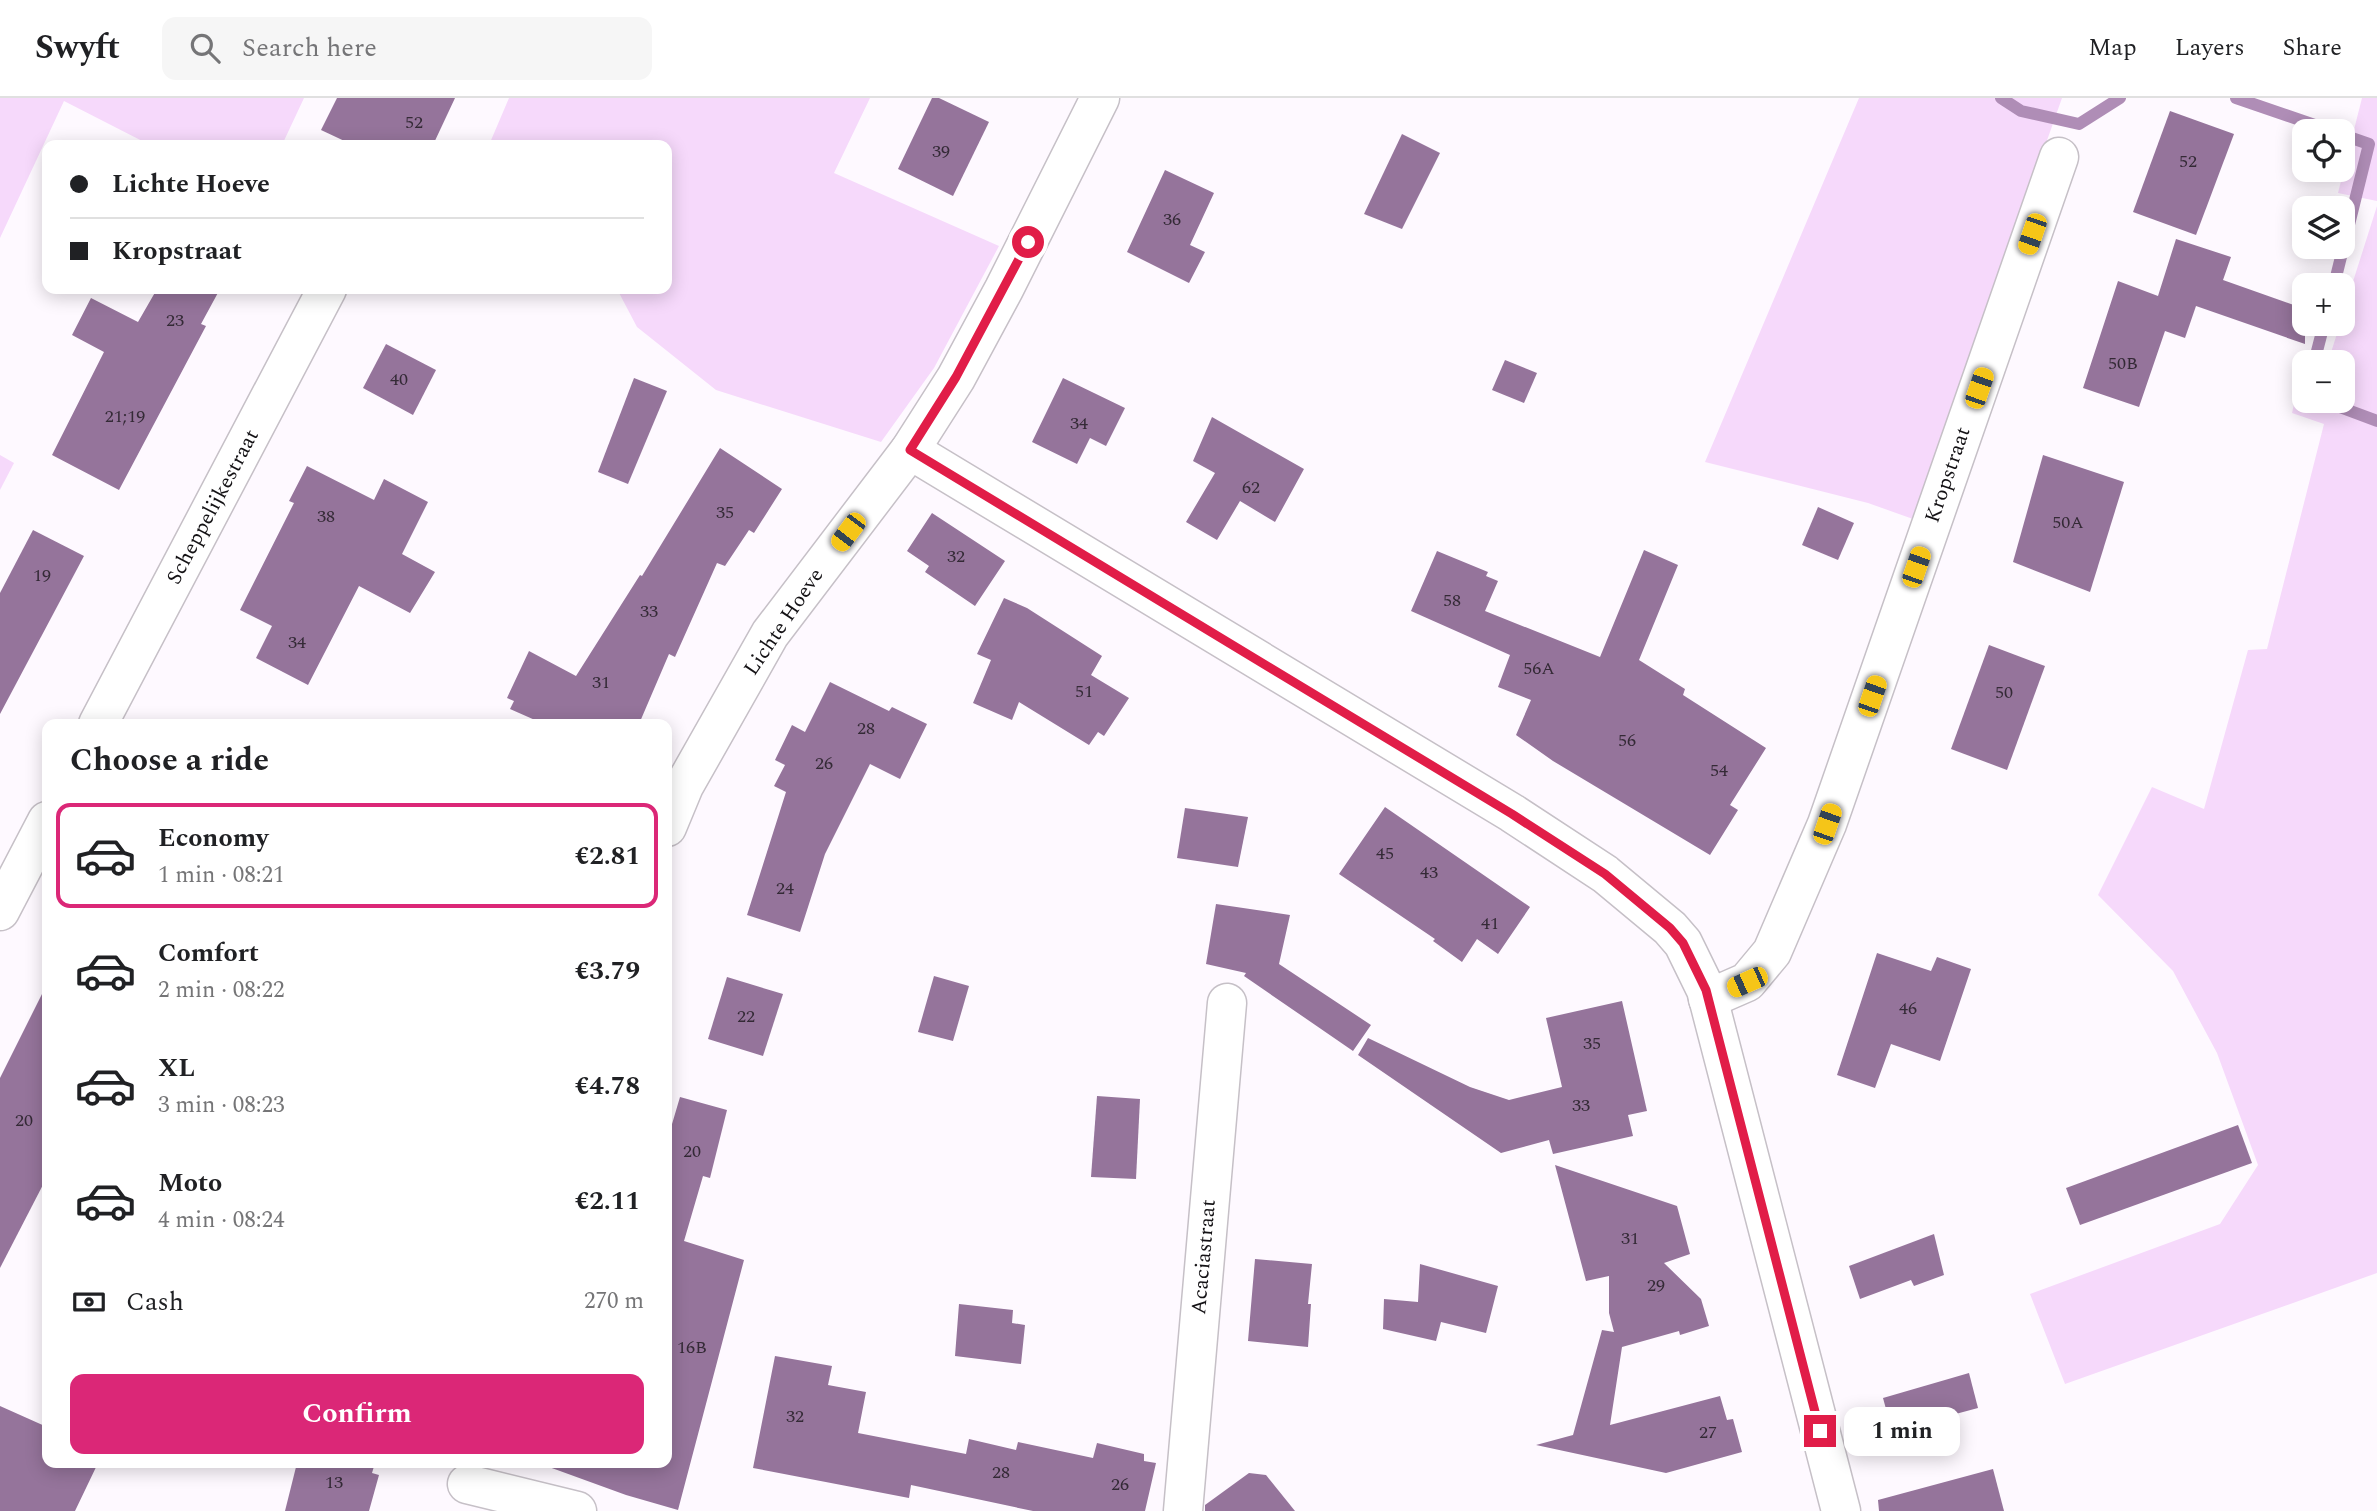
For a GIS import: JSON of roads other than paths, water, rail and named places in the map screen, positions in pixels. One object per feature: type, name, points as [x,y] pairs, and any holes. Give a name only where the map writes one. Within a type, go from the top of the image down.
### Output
[{"type":"street","name":"Lichte Hoeve","points":[[672,815],[684,786],[770,634],[910,450],[956,377],[1100,98]]},
{"type":"street","name":"Kropstraat","points":[[1708,999],[1747,982],[1772,952],[1827,824],[2059,157]]},
{"type":"street","name":"Scheppelijkestraat","points":[[101,719],[324,294]]},
{"type":"street","points":[[910,450],[1512,814],[1605,874],[1670,928],[1683,943],[1708,999],[1841,1511]]},
{"type":"street","points":[[0,911],[42,831]]},
{"type":"street","name":"Acaciastraat","points":[[1183,1511],[1227,1003]]},
{"type":"street","points":[[467,1486],[577,1511]]},
{"type":"waterway","points":[[2001,98],[2021,111],[2079,124],[2120,98]]},
{"type":"waterway","points":[[2236,98],[2297,119]]},
{"type":"waterway","points":[[2337,273],[2369,144],[2355,139]]},
{"type":"waterway","points":[[2317,350],[2321,336]]},
{"type":"waterway","points":[[2355,413],[2377,421]]}]
